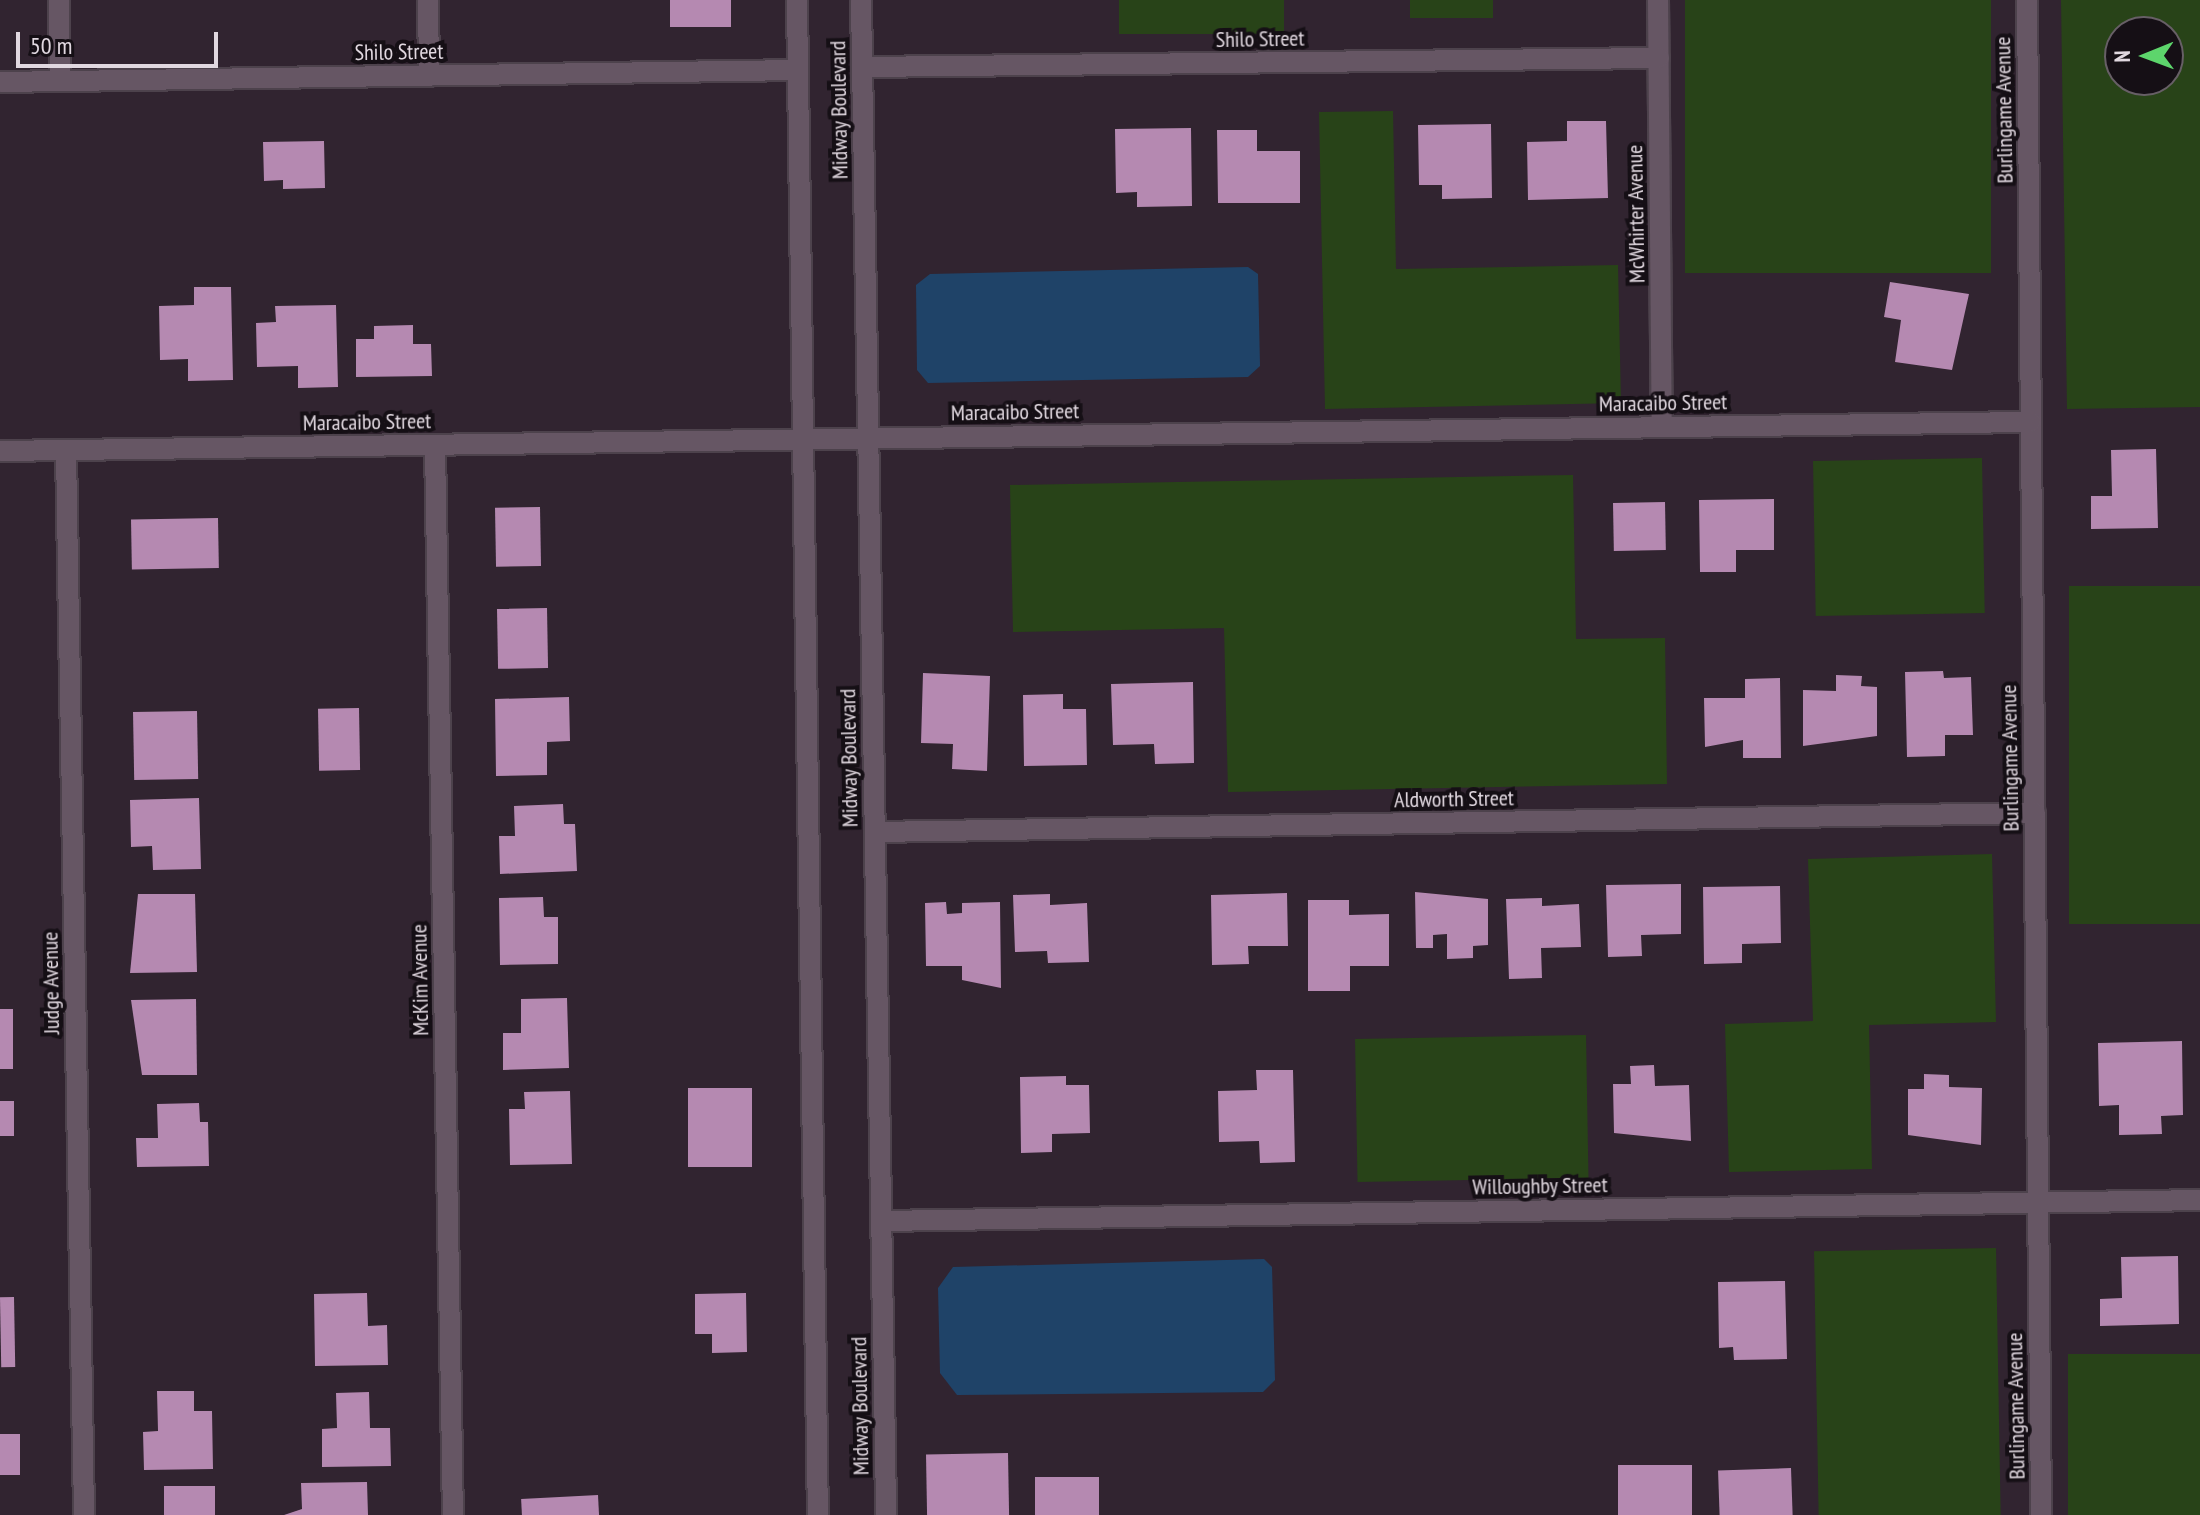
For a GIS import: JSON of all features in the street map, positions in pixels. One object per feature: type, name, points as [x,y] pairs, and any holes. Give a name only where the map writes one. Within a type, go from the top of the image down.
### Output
[{"type":"street","points":[[59,0],[60,81]]},
{"type":"street","points":[[428,0],[429,76]]},
{"type":"street","name":"Midway Boulevard","points":[[797,0],[818,1515]]},
{"type":"street","name":"Midway Boulevard","points":[[861,0],[886,1515]]},
{"type":"street","name":"McWhirter Avenue","points":[[1658,0],[1662,427]]},
{"type":"street","name":"Burlingame Avenue","points":[[2027,0],[2041,1515]]},
{"type":"street","name":"Shilo Street","points":[[862,67],[1659,58]]},
{"type":"street","name":"Shilo Street","points":[[0,82],[798,70]]},
{"type":"street","name":"Maracaibo Street","points":[[0,451],[2031,422]]},
{"type":"street","name":"McKim Avenue","points":[[435,445],[453,1515]]},
{"type":"street","name":"Judge Avenue","points":[[66,450],[84,1515]]},
{"type":"street","name":"Aldworth Street","points":[[875,832],[2035,813]]},
{"type":"street","name":"Willoughby Street","points":[[881,1221],[2200,1200]]},
{"type":"green space","points":[[1119,0],[1284,0],[1284,34],[1119,34]]},
{"type":"green space","points":[[1410,0],[1493,0],[1493,18],[1410,18]]},
{"type":"green space","points":[[1685,0],[1991,0],[1991,273],[1685,273]]},
{"type":"green space","points":[[2061,0],[2200,0],[2200,407],[2067,409]]},
{"type":"green space","points":[[1393,111],[1396,269],[1618,265],[1621,403],[1325,409],[1319,112]]},
{"type":"green space","points":[[1982,458],[1985,613],[1816,616],[1813,461]]},
{"type":"green space","points":[[1573,475],[1576,639],[1665,638],[1667,784],[1228,792],[1224,628],[1013,632],[1010,485]]},
{"type":"green space","points":[[2069,586],[2200,586],[2200,924],[2069,924]]},
{"type":"green space","points":[[1992,854],[1996,1022],[1869,1025],[1872,1169],[1729,1172],[1725,1024],[1813,1021],[1808,859]]},
{"type":"green space","points":[[1586,1035],[1588,1178],[1358,1182],[1355,1039]]},
{"type":"green space","points":[[1996,1248],[2001,1515],[1819,1515],[1814,1251]]},
{"type":"green space","points":[[2068,1354],[2200,1354],[2200,1515],[2068,1515]]},
{"type":"water","points":[[1248,267],[1258,274],[1260,366],[1248,377],[928,383],[917,370],[916,285],[930,274]]},
{"type":"water","points":[[1264,1259],[1272,1267],[1275,1380],[1263,1392],[957,1395],[940,1373],[938,1288],[953,1267]]},
{"type":"building","points":[[670,0],[731,0],[731,27],[670,27]]},
{"type":"building","points":[[1567,121],[1606,121],[1608,198],[1528,200],[1527,142],[1567,141]]},
{"type":"building","points":[[1491,124],[1492,198],[1442,199],[1442,185],[1419,185],[1418,125]]},
{"type":"building","points":[[1191,128],[1192,206],[1137,207],[1137,192],[1116,193],[1115,129]]},
{"type":"building","points":[[1217,130],[1257,130],[1257,151],[1300,151],[1300,203],[1218,203]]},
{"type":"building","points":[[324,141],[325,188],[283,189],[283,180],[264,181],[263,142]]},
{"type":"building","points":[[1890,282],[1969,294],[1952,370],[1895,362],[1901,320],[1884,317]]},
{"type":"building","points":[[194,287],[231,287],[233,380],[188,381],[188,359],[160,360],[159,306],[194,305]]},
{"type":"building","points":[[336,305],[338,387],[298,388],[298,366],[257,367],[256,323],[276,322],[275,306]]},
{"type":"building","points":[[413,325],[413,344],[431,344],[432,376],[356,377],[356,339],[374,339],[374,326]]},
{"type":"building","points":[[2156,449],[2158,528],[2091,529],[2091,496],[2112,496],[2111,450]]},
{"type":"building","points":[[1774,499],[1774,550],[1736,550],[1736,572],[1700,572],[1699,500]]},
{"type":"building","points":[[1665,502],[1666,550],[1614,551],[1613,503]]},
{"type":"building","points":[[540,507],[541,566],[496,567],[495,508]]},
{"type":"building","points":[[218,518],[219,568],[132,570],[131,520]]},
{"type":"building","points":[[547,608],[548,668],[498,669],[497,609]]},
{"type":"building","points":[[1943,671],[1944,678],[1971,677],[1973,735],[1945,735],[1945,756],[1907,757],[1905,672]]},
{"type":"building","points":[[923,673],[990,676],[987,771],[952,769],[953,744],[921,743]]},
{"type":"building","points":[[1836,675],[1862,676],[1861,686],[1877,687],[1877,736],[1803,746],[1803,690],[1836,691]]},
{"type":"building","points":[[1780,678],[1781,758],[1743,758],[1743,740],[1705,747],[1704,698],[1745,698],[1745,679]]},
{"type":"building","points":[[1193,682],[1194,763],[1155,764],[1154,744],[1113,745],[1111,684]]},
{"type":"building","points":[[1063,694],[1063,709],[1086,709],[1087,765],[1024,766],[1023,695]]},
{"type":"building","points":[[569,697],[570,741],[547,742],[547,775],[496,776],[495,699]]},
{"type":"building","points":[[359,708],[360,770],[319,771],[318,709]]},
{"type":"building","points":[[197,711],[198,779],[134,780],[133,712]]},
{"type":"building","points":[[199,798],[201,869],[153,870],[152,846],[131,847],[130,800]]},
{"type":"building","points":[[563,804],[564,824],[575,824],[577,871],[500,874],[499,836],[515,836],[514,806]]},
{"type":"building","points":[[1681,884],[1681,934],[1641,935],[1642,956],[1608,957],[1606,885]]},
{"type":"building","points":[[1780,886],[1781,943],[1742,944],[1742,963],[1704,964],[1703,887]]},
{"type":"building","points":[[1415,892],[1488,899],[1488,945],[1473,946],[1473,958],[1447,959],[1447,934],[1433,935],[1433,948],[1416,948]]},
{"type":"building","points":[[1287,893],[1288,946],[1248,946],[1249,964],[1212,965],[1211,895]]},
{"type":"building","points":[[138,894],[195,894],[197,972],[130,973]]},
{"type":"building","points":[[1050,894],[1050,905],[1087,903],[1089,962],[1048,963],[1047,951],[1015,952],[1013,895]]},
{"type":"building","points":[[543,897],[544,917],[558,917],[558,964],[500,965],[499,898]]},
{"type":"building","points":[[1542,898],[1542,906],[1579,904],[1581,947],[1541,948],[1542,978],[1509,979],[1506,899]]},
{"type":"building","points":[[1308,900],[1349,900],[1349,915],[1389,914],[1389,966],[1350,966],[1350,991],[1308,991]]},
{"type":"building","points":[[946,902],[947,914],[962,913],[962,903],[1000,902],[1001,988],[962,980],[962,966],[926,966],[925,903]]},
{"type":"building","points":[[567,998],[569,1068],[503,1070],[503,1033],[521,1033],[521,999]]},
{"type":"building","points":[[196,999],[197,1075],[142,1075],[131,1000]]},
{"type":"building","points":[[0,1009],[13,1009],[13,1069],[0,1069]]},
{"type":"building","points":[[2182,1041],[2183,1115],[2161,1116],[2162,1134],[2119,1135],[2119,1105],[2099,1106],[2098,1043]]},
{"type":"building","points":[[1654,1065],[1655,1086],[1689,1085],[1691,1141],[1614,1133],[1613,1084],[1631,1084],[1630,1066]]},
{"type":"building","points":[[1256,1070],[1293,1070],[1295,1162],[1260,1163],[1259,1141],[1219,1142],[1218,1091],[1257,1090]]},
{"type":"building","points":[[1924,1074],[1949,1075],[1949,1087],[1982,1088],[1981,1145],[1908,1135],[1908,1089],[1924,1089]]},
{"type":"building","points":[[1066,1076],[1066,1085],[1089,1085],[1090,1133],[1052,1134],[1052,1152],[1021,1153],[1020,1077]]},
{"type":"building","points":[[688,1088],[752,1088],[752,1167],[688,1167]]},
{"type":"building","points":[[570,1091],[572,1164],[510,1165],[509,1109],[525,1109],[524,1092]]},
{"type":"building","points":[[0,1101],[14,1101],[14,1136],[0,1136]]},
{"type":"building","points":[[199,1103],[200,1122],[208,1122],[209,1166],[137,1167],[136,1138],[158,1138],[157,1104]]},
{"type":"building","points":[[2178,1256],[2179,1324],[2100,1326],[2100,1299],[2122,1298],[2121,1257]]},
{"type":"building","points":[[1785,1281],[1787,1359],[1734,1360],[1733,1347],[1719,1348],[1718,1282]]},
{"type":"building","points":[[367,1293],[368,1326],[387,1325],[388,1365],[315,1366],[314,1294]]},
{"type":"building","points":[[746,1293],[747,1352],[712,1353],[712,1334],[695,1334],[695,1294]]},
{"type":"building","points":[[0,1297],[14,1297],[15,1367],[1,1367]]},
{"type":"building","points":[[157,1391],[194,1391],[194,1411],[212,1411],[213,1469],[144,1470],[143,1432],[158,1431]]},
{"type":"building","points":[[369,1392],[370,1428],[390,1428],[391,1466],[322,1467],[322,1429],[337,1428],[336,1393]]},
{"type":"building","points":[[0,1434],[20,1434],[20,1475],[0,1475]]},
{"type":"building","points":[[1008,1453],[1009,1515],[927,1515],[926,1454]]},
{"type":"building","points":[[1618,1465],[1692,1465],[1692,1515],[1618,1515]]},
{"type":"building","points":[[1791,1468],[1793,1515],[1720,1515],[1718,1471]]},
{"type":"building","points":[[1035,1477],[1099,1477],[1099,1515],[1035,1515]]},
{"type":"building","points":[[367,1482],[368,1515],[284,1515],[302,1509],[301,1483]]},
{"type":"building","points":[[164,1486],[215,1486],[215,1515],[164,1515]]},
{"type":"building","points":[[598,1495],[599,1515],[522,1515],[521,1499]]}]
